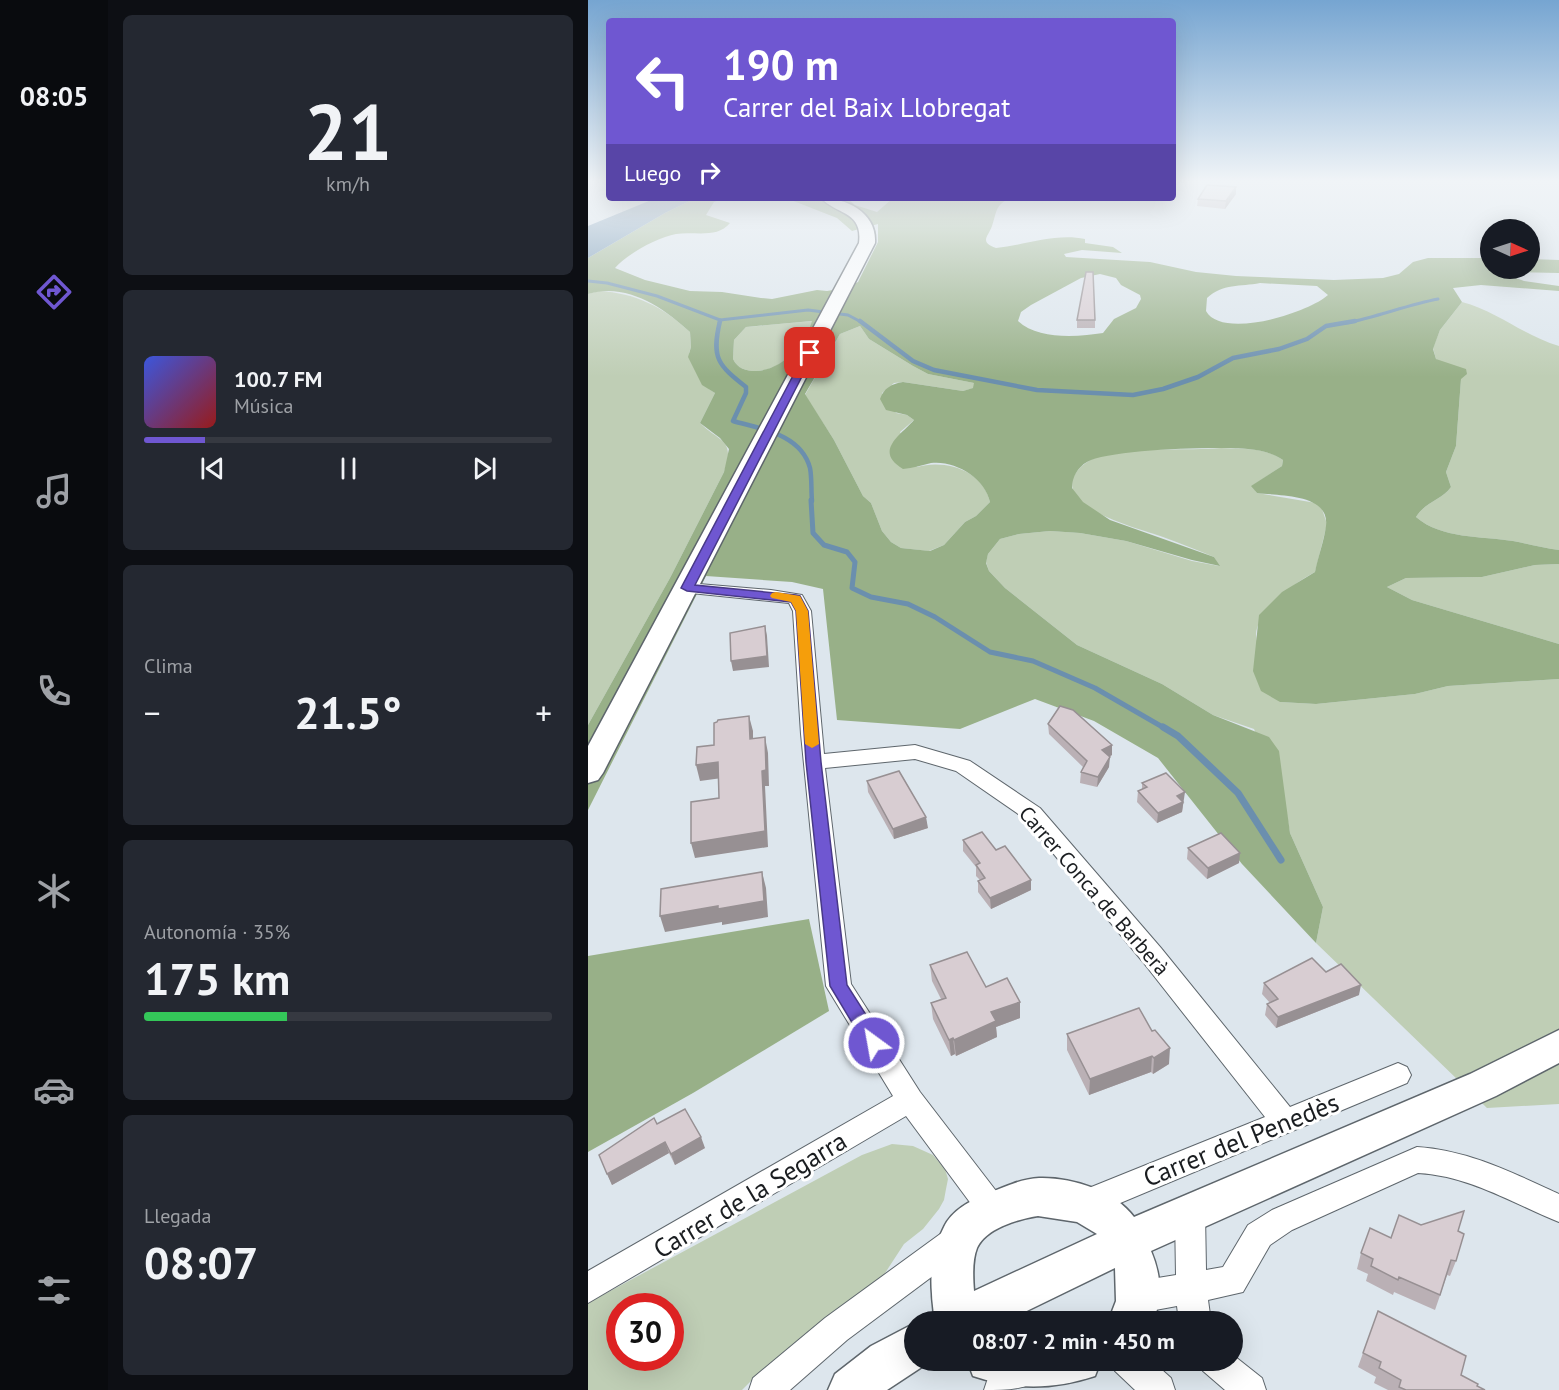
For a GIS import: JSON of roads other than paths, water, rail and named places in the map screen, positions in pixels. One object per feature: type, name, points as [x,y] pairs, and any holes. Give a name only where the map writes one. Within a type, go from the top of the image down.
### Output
[{"type":"main road","points":[[588,773],[687,588],[863,247]]},
{"type":"main road","points":[[977,1311],[1127,1241],[1484,1085],[1559,1045]]},
{"type":"main road","points":[[955,1311],[952,1271],[960,1238],[975,1222],[993,1210],[1038,1197],[1084,1204],[1110,1219],[1127,1241],[1138,1276],[1135,1311]]},
{"type":"main road","points":[[851,1390],[904,1352]]},
{"type":"main road","points":[[1005,1374],[1021,1371]]},
{"type":"street","points":[[687,588],[796,599],[802,611],[814,762],[839,986],[910,1100],[993,1210]]},
{"type":"street","name":"Carrer Conca de Barberà","points":[[814,762],[915,752],[963,766],[1032,813],[1152,955],[1285,1122]]},
{"type":"street","name":"Carrer del Penedès","points":[[1084,1204],[1398,1075]]},
{"type":"street","name":"Carrer de la Segarra","points":[[588,1288],[910,1100]]},
{"type":"street","points":[[1141,1311],[1191,1288],[1232,1281],[1259,1235],[1282,1220],[1417,1160],[1437,1160],[1458,1165],[1559,1208]]},
{"type":"street","points":[[1190,1214],[1191,1288],[1194,1311]]},
{"type":"street","points":[[765,1390],[836,1329],[960,1238]]},
{"type":"street","points":[[1138,1371],[1160,1390]]},
{"type":"street","points":[[1227,1371],[1250,1390]]},
{"type":"water","points":[[588,247],[607,247],[588,258]]},
{"type":"waterway","points":[[588,281],[607,283],[657,296],[720,320]]},
{"type":"waterway","points":[[1346,323],[1438,299]]},
{"type":"waterway","points":[[720,320],[808,310],[848,315],[862,322]]},
{"type":"waterway","points":[[720,321],[716,344],[719,360],[729,373],[746,387],[746,393],[733,421],[767,430],[789,440],[798,447],[810,468],[812,501]]},
{"type":"waterway","points":[[862,322],[913,361],[934,370],[1037,390],[1133,395],[1163,389],[1198,377],[1233,358],[1279,349],[1307,339],[1326,326],[1355,321]]},
{"type":"waterway","points":[[811,500],[813,533],[824,545],[847,552],[855,562],[852,588],[871,597],[908,604],[935,617],[990,652],[1033,661],[1095,688],[1166,729]]},
{"type":"waterway","points":[[1163,727],[1178,736],[1238,793],[1281,860]]}]
